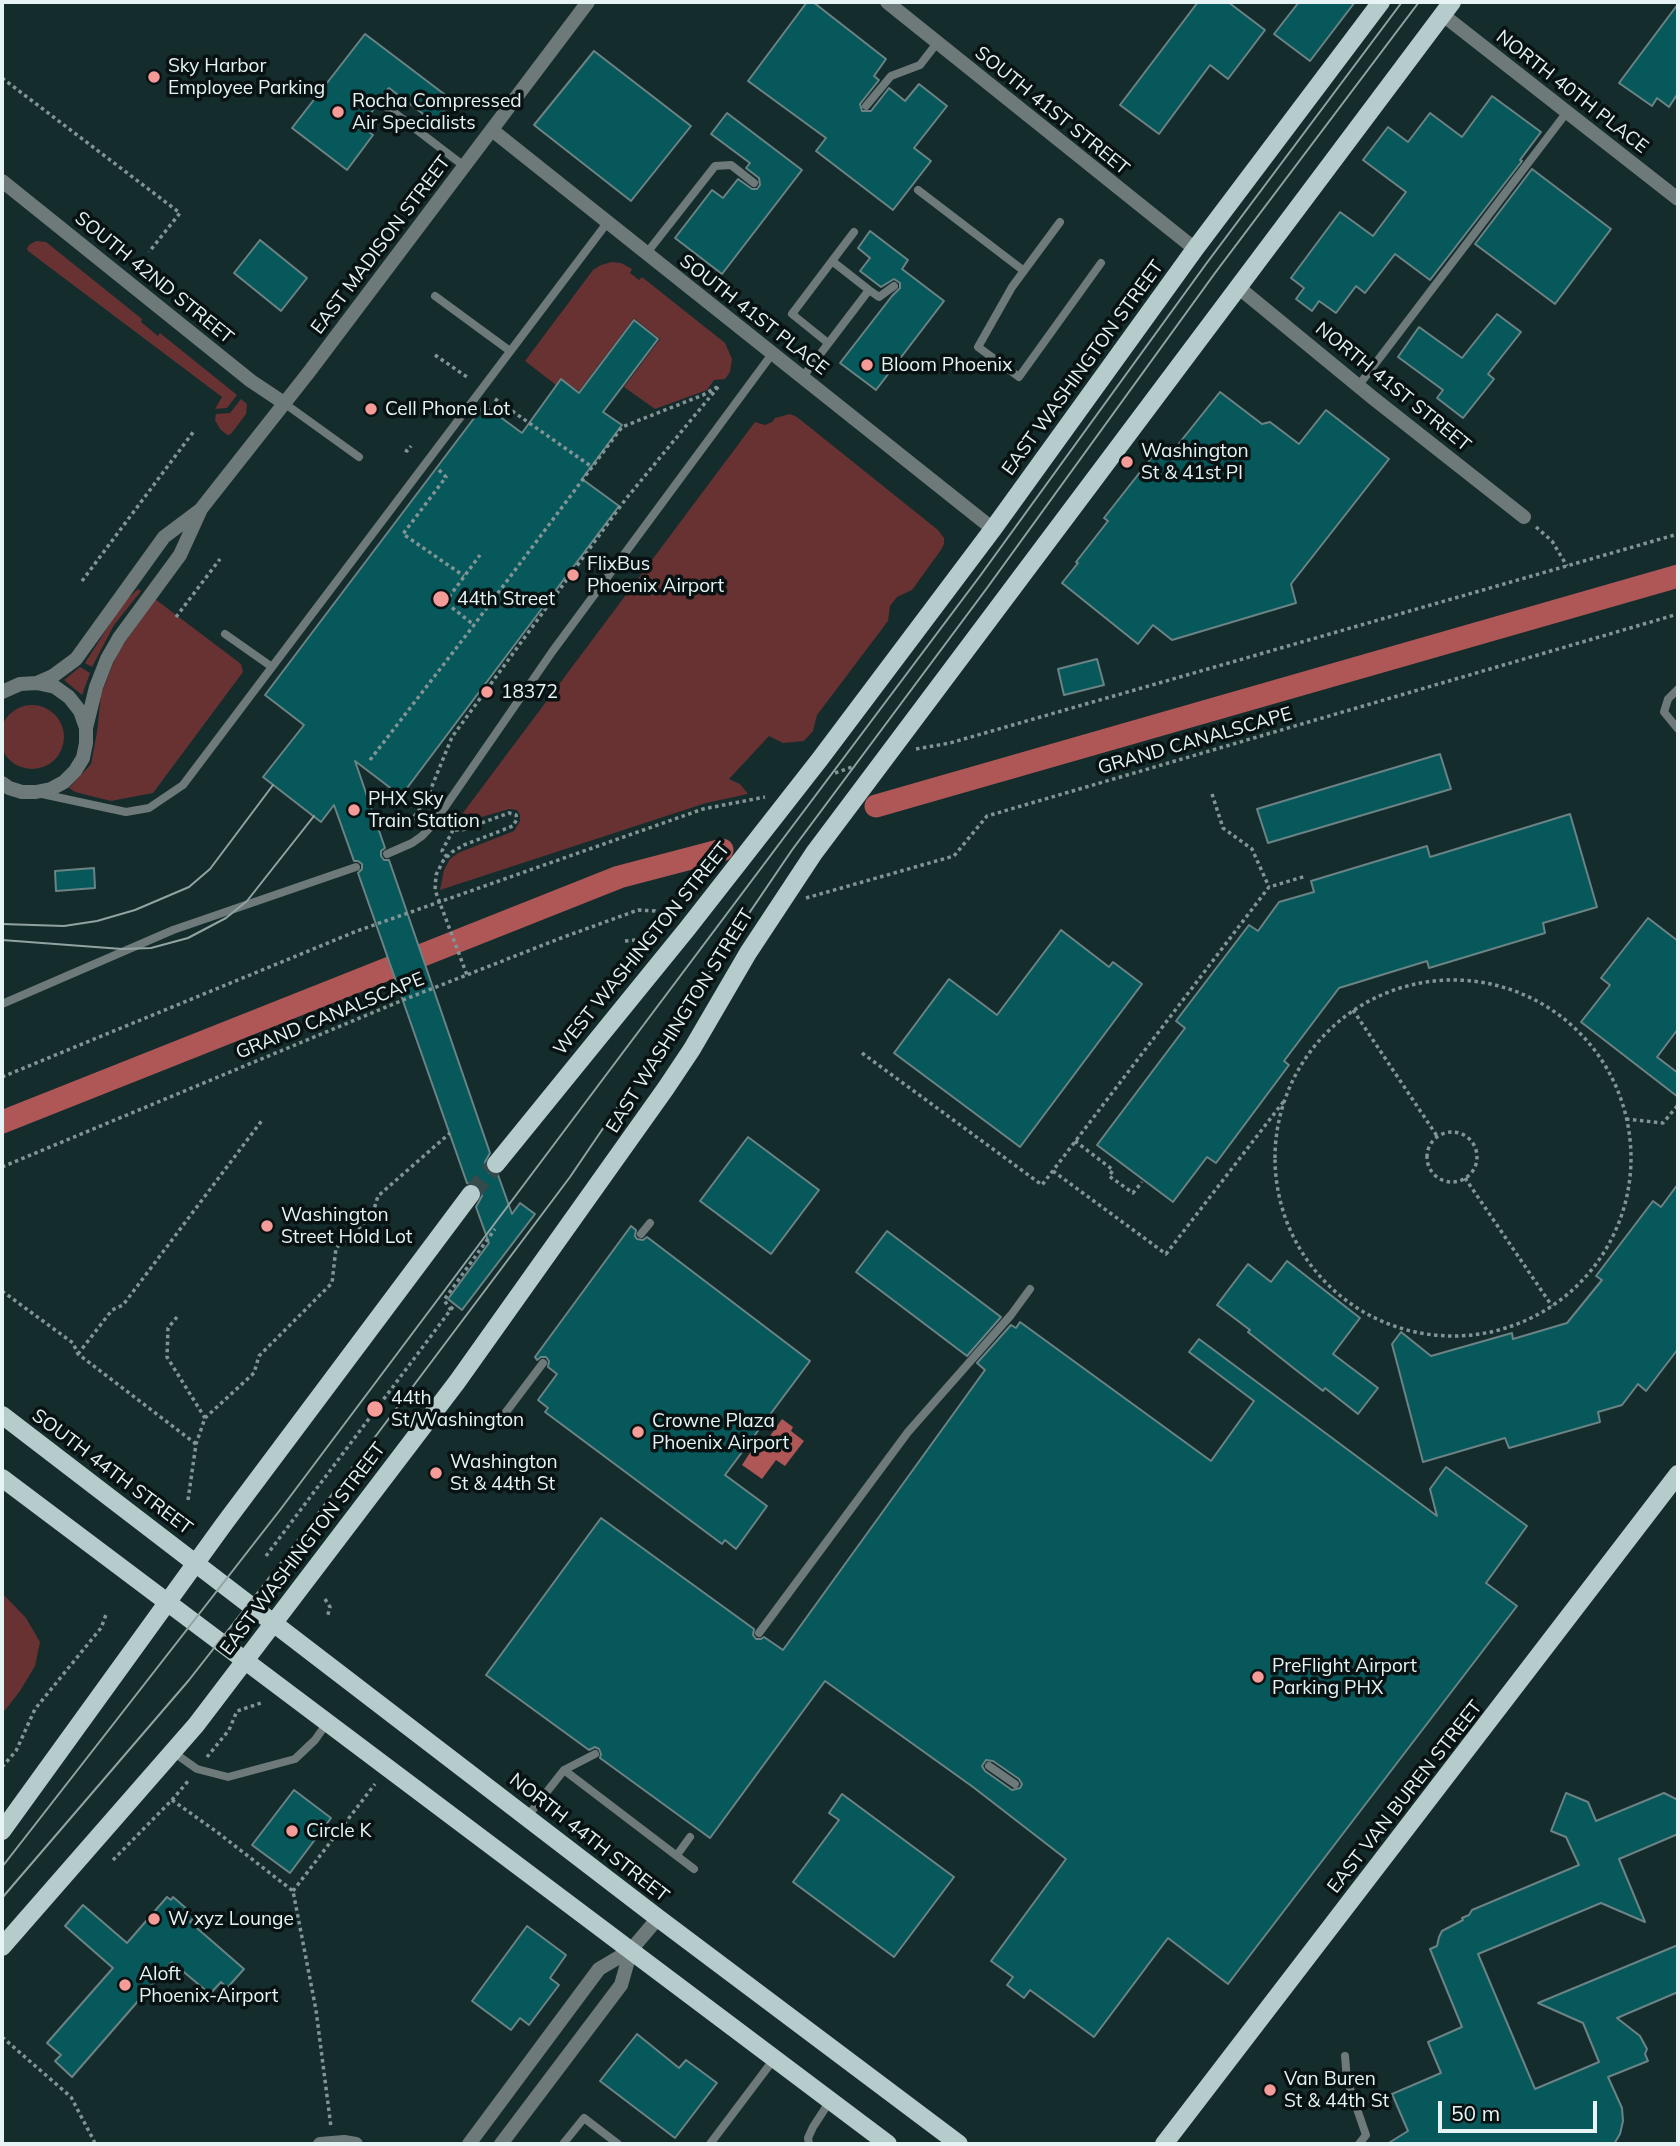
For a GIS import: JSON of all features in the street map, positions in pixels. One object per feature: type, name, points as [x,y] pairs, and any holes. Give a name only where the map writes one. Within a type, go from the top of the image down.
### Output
[{"type":"main road","name":"EAST WASHINGTON STREET","points":[[820,759],[993,529],[1195,249],[1381,2]]},
{"type":"main road","points":[[884,758],[1448,8]]},
{"type":"main road","name":"EAST WASHINGTON STREET","points":[[2,1947],[173,1752],[457,1382],[659,1099],[798,876],[884,758]]},
{"type":"main road","name":"WEST WASHINGTON STREET","points":[[496,1164],[706,905],[820,759]]},
{"type":"main road","points":[[2,1832],[196,1563],[471,1194]]},
{"type":"main road","name":"SOUTH 44TH STREET","points":[[2,1415],[196,1563]]},
{"type":"main road","name":"EAST VAN BUREN STREET","points":[[1164,2144],[1678,1474]]},
{"type":"main road","points":[[2,1478],[888,2144]]},
{"type":"main road","name":"NORTH 44TH STREET","points":[[196,1563],[658,1918],[959,2144]]},
{"type":"street","name":"EAST MADISON STREET","points":[[36,792],[51,789],[64,782],[83,758],[86,728],[96,687],[107,659],[119,638],[180,555],[201,509],[588,2]]},
{"type":"street","name":"SOUTH 41ST STREET","points":[[887,2],[1195,249]]},
{"type":"street","name":"NORTH 40TH PLACE","points":[[1448,8],[1567,111],[1678,199]]},
{"type":"street","name":"SOUTH 41ST PLACE","points":[[492,130],[993,529]]},
{"type":"street","name":"SOUTH 42ND STREET","points":[[2,181],[251,381],[284,403]]},
{"type":"street","name":"NORTH 41ST STREET","points":[[1238,287],[1524,517]]},
{"type":"street","name":"EAST MADISON STREET","points":[[2,692],[20,684],[37,683],[53,676],[76,659],[164,537],[201,509]]},
{"type":"street","points":[[37,683],[54,687],[69,697],[80,711],[86,728]]},
{"type":"street","points":[[4,786],[22,792],[36,792]]},
{"type":"street","points":[[469,2144],[598,1969],[631,1950],[658,1918]]},
{"type":"street","points":[[501,2144],[621,1985],[631,1950]]},
{"type":"street","points":[[320,2144],[356,2144]]},
{"type":"lane","points":[[866,106],[891,76],[920,65],[937,43]]},
{"type":"lane","points":[[383,104],[464,166]]},
{"type":"lane","points":[[1359,385],[1567,111]]},
{"type":"lane","points":[[646,254],[715,166],[731,165],[754,183]]},
{"type":"lane","points":[[918,190],[1024,271]]},
{"type":"lane","points":[[1060,222],[1012,287],[978,347],[1018,376],[1101,263]]},
{"type":"lane","points":[[36,792],[116,811],[138,811],[149,808],[183,785],[607,223]]},
{"type":"lane","points":[[828,342],[792,314],[854,232]]},
{"type":"lane","points":[[831,261],[879,297],[894,286]]},
{"type":"lane","points":[[802,378],[869,290]]},
{"type":"lane","points":[[435,296],[510,351]]},
{"type":"lane","points":[[387,854],[422,836],[434,823],[552,652],[772,354]]},
{"type":"lane","points":[[284,403],[359,457]]},
{"type":"lane","points":[[225,634],[272,667]]},
{"type":"lane","points":[[1678,689],[1668,699],[1664,712],[1678,729]]},
{"type":"lane","points":[[2,1004],[184,926],[356,867]]},
{"type":"lane","points":[[641,1234],[650,1223]]},
{"type":"lane","points":[[759,1633],[908,1432],[1011,1315],[1030,1289]]},
{"type":"lane","points":[[503,1416],[543,1363]]},
{"type":"lane","points":[[173,1752],[197,1769],[228,1777],[295,1759],[315,1740],[328,1722]]},
{"type":"lane","points":[[527,1817],[564,1770],[595,1754]]},
{"type":"lane","points":[[989,1766],[1014,1784]]},
{"type":"lane","points":[[564,1770],[694,1868]]},
{"type":"lane","points":[[677,1855],[690,1837]]},
{"type":"lane","points":[[1345,2056],[1347,2080],[1366,2135],[1359,2144]]},
{"type":"lane","points":[[710,2144],[774,2059]]},
{"type":"lane","points":[[808,2144],[813,2127],[830,2101]]},
{"type":"lane","points":[[563,2144],[584,2118],[618,2144]]},
{"type":"path","points":[[2,78],[180,213],[149,252]]},
{"type":"path","points":[[435,355],[467,377]]},
{"type":"path","points":[[370,760],[622,427],[719,386],[625,500],[452,737],[426,802],[413,818],[418,819]]},
{"type":"path","points":[[495,399],[592,467]]},
{"type":"path","points":[[82,581],[194,431]]},
{"type":"path","points":[[405,450],[407,452],[411,446]]},
{"type":"path","points":[[436,467],[446,477],[403,534],[464,576]]},
{"type":"path","points":[[1524,517],[1552,541],[1567,566]]},
{"type":"path","points":[[832,774],[917,748],[950,743],[1678,534]]},
{"type":"path","points":[[449,597],[480,555]]},
{"type":"path","points":[[176,617],[220,559]]},
{"type":"path","points":[[440,599],[474,625]]},
{"type":"path","name":"GRAND CANALSCAPE","points":[[805,898],[954,856],[987,816],[1678,614]]},
{"type":"path","points":[[1213,794],[1223,828],[1252,849],[1269,887]]},
{"type":"path","points":[[2,1077],[357,931],[703,809],[768,796]]},
{"type":"path","points":[[447,857],[442,851],[451,829],[462,830],[509,813],[516,815],[513,826],[464,845],[447,857],[436,875],[435,890],[439,904],[467,975]]},
{"type":"path","points":[[862,1053],[1042,1185],[1269,887],[1306,876]]},
{"type":"path","name":"GRAND CANALSCAPE","points":[[2,1167],[467,975],[638,910],[655,911],[671,920],[665,926]]},
{"type":"path","points":[[625,940],[648,939],[659,933]]},
{"type":"path","points":[[1053,1171],[1167,1254],[1286,1098],[1305,1061],[1331,1029],[1353,1010],[1403,988],[1443,980],[1484,982],[1524,994],[1560,1015],[1586,1039],[1607,1068],[1622,1100],[1629,1137],[1631,1174],[1623,1212],[1607,1248],[1584,1280],[1552,1306],[1519,1324],[1482,1334],[1443,1336],[1404,1330],[1372,1317],[1343,1298],[1318,1274],[1298,1245],[1284,1214],[1276,1179],[1277,1138],[1286,1098]]},
{"type":"path","points":[[1353,1010],[1437,1136]]},
{"type":"path","points":[[1626,1119],[1663,1123],[1678,1105]]},
{"type":"path","points":[[78,1354],[112,1310],[123,1306],[263,1119]]},
{"type":"path","points":[[1454,1131],[1463,1133],[1470,1139],[1477,1155],[1472,1172],[1465,1178],[1449,1182],[1433,1174],[1426,1159],[1427,1150],[1437,1136],[1454,1131]]},
{"type":"path","points":[[188,1500],[196,1444],[205,1418],[254,1373],[259,1356],[332,1283],[336,1248],[372,1216],[378,1196],[450,1133]]},
{"type":"path","points":[[1075,1141],[1113,1170],[1109,1176],[1133,1193],[1142,1182]]},
{"type":"path","points":[[1465,1178],[1552,1306]]},
{"type":"path","points":[[450,1310],[444,1300],[495,1229]]},
{"type":"path","points":[[2,1291],[73,1343],[78,1354],[196,1444]]},
{"type":"path","points":[[267,1556],[455,1304]]},
{"type":"path","points":[[177,1317],[168,1328],[167,1357],[205,1418]]},
{"type":"path","points":[[325,1599],[330,1607],[327,1618]]},
{"type":"path","points":[[2,1767],[16,1751],[35,1709],[101,1628],[107,1612]]},
{"type":"path","points":[[113,1860],[172,1800],[229,1730],[237,1711],[264,1702]]},
{"type":"path","points":[[293,1891],[375,1784]]},
{"type":"path","points":[[172,1800],[293,1891],[316,2010],[332,2134]]},
{"type":"path","points":[[2,2036],[71,2097],[94,2144]]},
{"type":"shaded area","points":[[36,241],[46,242],[142,319],[141,322],[158,336],[160,333],[237,395],[227,408],[215,409],[222,397],[28,251],[29,245]]},
{"type":"shaded area","points":[[612,262],[632,269],[630,273],[639,280],[642,277],[725,343],[732,359],[730,372],[725,379],[714,380],[707,390],[655,409],[624,387],[660,339],[634,318],[579,391],[561,379],[556,385],[525,361],[593,270]]},
{"type":"shaded area","points":[[241,399],[247,404],[246,414],[231,434],[227,435],[215,420],[216,414],[230,413]]},
{"type":"shaded area","points":[[790,414],[938,530],[944,538],[941,550],[912,590],[897,597],[890,606],[888,621],[817,715],[813,731],[804,741],[783,743],[769,736],[729,779],[740,784],[748,794],[706,803],[440,890],[444,870],[450,859],[458,853],[514,831],[520,821],[520,815],[517,810],[509,809],[454,825],[755,422],[765,425],[775,418]]},
{"type":"shaded area","points":[[138,589],[141,591],[114,625],[92,667],[85,663],[123,603]]},
{"type":"shaded area","points":[[155,599],[241,664],[243,672],[153,793],[111,801],[75,792],[69,788],[91,764],[101,694],[117,654]]},
{"type":"shaded area","points":[[80,667],[90,673],[82,695],[64,680]]},
{"type":"shaded area","points":[[32,705],[50,711],[58,719],[64,737],[58,755],[50,763],[32,769],[14,763],[6,755],[0,737],[6,719],[14,711]]},
{"type":"shaded area","points":[[782,1419],[793,1427],[791,1431],[804,1441],[785,1466],[776,1460],[762,1479],[742,1465],[753,1448],[760,1453]]},
{"type":"shaded area","points":[[2,1593],[26,1618],[40,1642],[35,1666],[2,1714]]},
{"type":"building","points":[[807,2],[813,2],[886,59],[874,76],[879,80],[860,104],[862,111],[871,111],[889,88],[905,101],[919,84],[947,106],[914,148],[931,161],[893,210],[816,151],[826,138],[748,81]]},
{"type":"building","points":[[1198,2],[1228,2],[1265,30],[1228,79],[1210,65],[1159,134],[1120,105]]},
{"type":"building","points":[[1299,2],[1355,2],[1310,61],[1274,34]]},
{"type":"building","points":[[1678,4],[1678,93],[1669,107],[1657,98],[1652,106],[1619,83]]},
{"type":"building","name":"Rocha Compressed Air Specialists","points":[[365,34],[452,100],[435,123],[389,88],[361,126],[373,135],[347,170],[292,128]]},
{"type":"building","points":[[594,51],[691,126],[631,201],[534,125]]},
{"type":"building","points":[[1492,96],[1541,132],[1520,160],[1522,161],[1430,280],[1395,254],[1365,293],[1356,286],[1336,313],[1319,301],[1312,311],[1296,299],[1304,288],[1291,278],[1340,212],[1373,236],[1406,192],[1363,160],[1388,127],[1408,142],[1430,113],[1462,137]]},
{"type":"building","points":[[727,113],[802,170],[722,274],[675,238],[712,190],[723,198],[738,179],[752,189],[757,189],[760,185],[759,178],[746,168],[750,163],[711,134]]},
{"type":"building","points":[[1532,169],[1611,229],[1555,304],[1475,244]]},
{"type":"building","points":[[870,231],[908,260],[902,269],[944,301],[876,390],[840,363],[900,288],[900,283],[894,279],[881,287],[860,271],[870,258],[858,248]]},
{"type":"building","points":[[260,240],[307,278],[281,311],[234,273]]},
{"type":"building","points":[[1497,314],[1521,332],[1488,374],[1494,379],[1463,418],[1437,398],[1443,390],[1398,357],[1419,327],[1462,358]]},
{"type":"building","name":"PHX Sky Train Station","points":[[634,320],[658,339],[603,412],[622,425],[582,479],[619,506],[401,796],[355,761],[385,848],[381,851],[381,856],[384,860],[389,860],[490,1153],[485,1162],[486,1169],[489,1173],[498,1175],[512,1214],[520,1203],[535,1214],[462,1310],[448,1299],[489,1243],[476,1207],[482,1190],[477,1185],[467,1183],[358,873],[362,864],[354,861],[334,805],[321,822],[263,777],[304,725],[265,695],[484,405],[522,433],[561,379],[579,393]]},
{"type":"building","points":[[1220,392],[1262,424],[1270,422],[1299,444],[1326,410],[1389,459],[1291,584],[1296,603],[1172,640],[1153,625],[1138,644],[1062,583],[1108,521],[1104,518],[1159,448],[1169,456]]},
{"type":"building","points":[[1097,659],[1104,685],[1064,695],[1058,669]]},
{"type":"building","points":[[1440,754],[1451,789],[1268,843],[1257,809]]},
{"type":"building","points":[[1570,814],[1597,907],[1543,923],[1545,933],[1429,968],[1427,961],[1339,988],[1284,1061],[1289,1065],[1216,1163],[1207,1157],[1173,1202],[1097,1145],[1185,1028],[1176,1021],[1249,925],[1258,931],[1279,902],[1314,892],[1311,881],[1427,846],[1430,857]]},
{"type":"building","points":[[94,868],[95,888],[56,891],[55,871]]},
{"type":"building","points":[[1648,918],[1678,941],[1678,1029],[1657,1057],[1678,1073],[1678,1097],[1581,1022],[1610,985],[1601,978]]},
{"type":"building","points":[[1061,930],[1109,967],[1113,962],[1142,984],[1020,1147],[894,1053],[949,979],[997,1015]]},
{"type":"building","points":[[748,1137],[819,1190],[771,1254],[700,1201]]},
{"type":"building","points":[[1678,1184],[1678,1349],[1646,1391],[1638,1384],[1622,1405],[1598,1412],[1600,1422],[1509,1448],[1505,1438],[1423,1462],[1392,1344],[1401,1332],[1431,1356],[1512,1333],[1513,1339],[1567,1323],[1602,1280],[1596,1276],[1653,1201],[1661,1207]]},
{"type":"building","points":[[631,1226],[636,1230],[637,1239],[643,1240],[647,1237],[810,1361],[725,1475],[767,1506],[736,1549],[725,1540],[722,1544],[545,1412],[548,1408],[538,1400],[557,1374],[548,1367],[549,1361],[546,1357],[537,1360],[535,1357]]},
{"type":"building","points":[[887,1231],[1001,1317],[967,1356],[856,1272]]},
{"type":"building","points":[[1287,1261],[1360,1318],[1333,1354],[1378,1388],[1358,1414],[1325,1388],[1323,1391],[1217,1305],[1248,1264],[1271,1282]]},
{"type":"building","points":[[1020,1322],[1211,1461],[1254,1401],[1189,1352],[1199,1339],[1437,1516],[1430,1489],[1446,1467],[1527,1526],[1486,1583],[1517,1606],[1228,1984],[1168,1938],[1094,2037],[1030,1990],[1024,1998],[1007,1985],[1013,1977],[991,1961],[1066,1859],[973,1787],[825,1681],[710,1838],[600,1758],[599,1749],[595,1747],[589,1750],[486,1675],[601,1518],[754,1629],[753,1635],[756,1639],[764,1637],[783,1650],[985,1370],[977,1363],[1011,1325],[1016,1328]],"holes":[[[986,1760],[993,1761],[1019,1779],[1022,1784],[1020,1788],[1012,1790],[985,1771],[982,1766]]]},
{"type":"building","name":"Circle K","points":[[294,1790],[331,1818],[290,1873],[252,1845]]},
{"type":"building","points":[[1566,1793],[1588,1802],[1596,1821],[1664,1793],[1678,1800],[1678,1834],[1619,1859],[1645,1922],[1601,1903],[1478,1954],[1535,2089],[1599,2062],[1583,2023],[1538,2003],[1678,1945],[1678,1992],[1617,2018],[1640,2036],[1647,2049],[1645,2054],[1648,2061],[1608,2077],[1622,2108],[1620,2134],[1614,2144],[1387,2144],[1408,2131],[1392,2094],[1441,2073],[1428,2042],[1462,2027],[1430,1949],[1437,1946],[1442,1931],[1463,1920],[1472,1910],[1579,1865],[1566,1837],[1551,1831]]},
{"type":"building","points":[[842,1794],[954,1877],[894,1957],[793,1882],[839,1820],[829,1813]]},
{"type":"building","name":"Aloft Phoenix-Airport","points":[[167,1897],[171,1900],[173,1897],[195,1916],[190,1922],[244,1969],[227,1988],[221,1982],[210,1994],[172,1962],[72,2077],[55,2061],[61,2055],[47,2043],[113,1968],[65,1926],[83,1905],[127,1943]]},
{"type":"building","points":[[527,1926],[566,1955],[550,1978],[559,1985],[529,2025],[520,2018],[511,2030],[472,2001]]},
{"type":"building","points":[[637,2034],[679,2068],[686,2060],[717,2083],[675,2138],[600,2081]]},
{"type":"waterway","points":[[876,806],[1678,576]]},
{"type":"waterway","points":[[2,1122],[619,877],[722,850]]},
{"type":"tunnel","points":[[471,1194],[496,1164]]},
{"type":"tram line","points":[[2,1867],[280,1510],[980,576],[1206,264],[1402,2]]},
{"type":"tram line","points":[[2,1898],[189,1680],[279,1565],[570,1177],[792,850],[987,588],[1215,273],[1419,2]]},
{"type":"tram line","points":[[2,924],[64,926],[97,921],[135,910],[189,887],[210,869],[273,785]]},
{"type":"tram line","points":[[2,940],[122,949],[151,948],[188,938],[226,918],[247,901],[314,816]]},
{"type":"place","name":"Sky Harbor Employee Parking","points":[[154,77]]},
{"type":"place","name":"Rocha Compressed Air Specialists","points":[[338,112]]},
{"type":"place","name":"Bloom Phoenix","points":[[867,365]]},
{"type":"place","name":"Cell Phone Lot","points":[[371,409]]},
{"type":"place","name":"Washington St & 41st Pl","points":[[1127,462]]},
{"type":"place","name":"FlixBus Phoenix Airport","points":[[573,575]]},
{"type":"place","name":"44th Street","points":[[441,599]]},
{"type":"place","name":"18372","points":[[487,692]]},
{"type":"place","name":"PHX Sky Train Station","points":[[354,810]]},
{"type":"place","name":"Washington Street Hold Lot","points":[[267,1226]]},
{"type":"place","name":"44th St/Washington","points":[[375,1409]]},
{"type":"place","name":"Crowne Plaza Phoenix Airport","points":[[638,1432]]},
{"type":"place","name":"Washington St & 44th St","points":[[436,1473]]},
{"type":"place","name":"PreFlight Airport Parking PHX","points":[[1258,1677]]},
{"type":"place","name":"Circle K","points":[[292,1831]]},
{"type":"place","name":"W xyz Lounge","points":[[154,1919]]},
{"type":"place","name":"Aloft Phoenix-Airport","points":[[125,1985]]},
{"type":"place","name":"Van Buren St & 44th St","points":[[1270,2090]]}]
